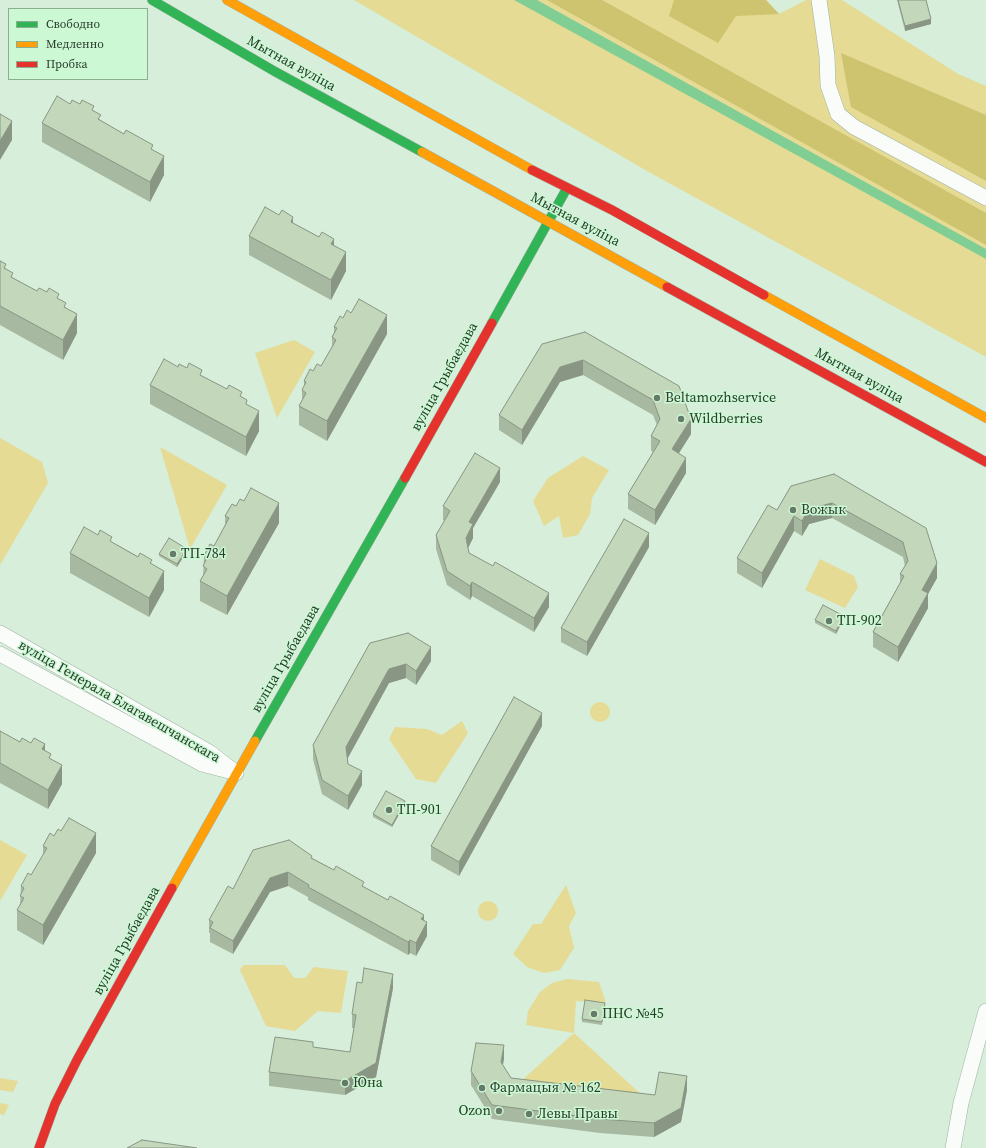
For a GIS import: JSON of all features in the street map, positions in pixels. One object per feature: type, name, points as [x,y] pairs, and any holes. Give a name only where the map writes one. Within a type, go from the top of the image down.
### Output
[{"type":"main road","name":"Мытная вуліца","points":[[152,0],[274,71],[986,462]]},
{"type":"main road","name":"Мытная вуліца","points":[[227,0],[986,418]]},
{"type":"main road","name":"вуліца Грыбаедава","points":[[39,1148],[55,1104],[77,1060],[236,773],[383,517],[567,188]]},
{"type":"street","points":[[819,0],[828,85],[838,114],[854,127],[986,198]]},
{"type":"street","name":"вуліца Генерала Благавешчанскага","points":[[0,633],[209,752],[236,773]]},
{"type":"street","points":[[0,654],[202,764],[236,773]]},
{"type":"street","points":[[953,1148],[961,1103],[986,1012]]},
{"type":"shaded area","points":[[354,0],[766,0],[779,14],[806,0],[842,0],[958,74],[986,86],[986,357],[647,171]]},
{"type":"shaded area","points":[[514,0],[537,0],[986,249],[986,259]]},
{"type":"shaded area","points":[[547,0],[602,0],[986,213],[986,245]]},
{"type":"shaded area","points":[[674,0],[766,0],[779,14],[736,16],[718,43],[669,16]]},
{"type":"shaded area","points":[[841,53],[986,115],[986,181],[851,107]]},
{"type":"shaded area","points":[[294,340],[315,352],[277,418],[255,353]]},
{"type":"shaded area","points":[[0,438],[42,462],[48,483],[0,565]]},
{"type":"shaded area","points":[[160,447],[227,485],[190,549]]},
{"type":"shaded area","points":[[583,456],[609,470],[592,498],[590,514],[578,535],[563,538],[559,516],[544,526],[533,501],[548,478]]},
{"type":"shaded area","points":[[820,559],[854,576],[858,587],[845,608],[805,590]]},
{"type":"shaded area","points":[[596,702],[604,702],[610,708],[610,716],[604,722],[596,722],[590,716],[590,708]]},
{"type":"shaded area","points":[[462,721],[468,733],[436,783],[416,779],[389,739],[395,727],[427,729],[442,735]]},
{"type":"shaded area","points":[[0,840],[27,855],[0,901]]},
{"type":"shaded area","points":[[566,885],[576,913],[569,926],[574,948],[560,970],[544,973],[527,967],[513,954],[533,924],[541,924]]},
{"type":"shaded area","points":[[484,901],[492,901],[498,907],[498,915],[492,921],[484,921],[478,915],[478,907]]},
{"type":"shaded area","points":[[243,965],[285,965],[294,978],[305,978],[314,967],[348,971],[341,1013],[318,1011],[295,1031],[266,1026],[240,970]]},
{"type":"shaded area","points":[[567,979],[599,982],[606,1003],[576,1001],[574,1033],[526,1025],[528,1011],[540,992],[552,983]]},
{"type":"shaded area","points":[[574,1033],[644,1097],[519,1083]]},
{"type":"shaded area","points":[[0,1078],[18,1081],[13,1092],[0,1090]]},
{"type":"shaded area","points":[[0,1103],[9,1105],[4,1115],[0,1114]]},
{"type":"building","points":[[898,0],[926,0],[931,19],[905,26]]},
{"type":"building","points":[[57,96],[70,104],[72,100],[80,104],[82,100],[94,106],[92,110],[101,115],[98,119],[124,134],[126,130],[153,145],[151,149],[164,156],[150,182],[42,123]]},
{"type":"building","points":[[0,114],[12,121],[0,141]]},
{"type":"building","points":[[265,207],[279,215],[282,210],[293,217],[291,222],[319,237],[322,232],[334,239],[331,244],[346,252],[331,280],[249,236]]},
{"type":"building","points":[[0,261],[6,264],[4,268],[13,273],[11,277],[37,291],[39,288],[47,292],[49,288],[59,294],[57,298],[66,303],[64,307],[77,314],[63,340],[0,306]]},
{"type":"building","points":[[359,299],[387,315],[327,421],[299,406],[306,393],[302,390],[306,382],[304,381],[310,369],[313,371],[317,364],[321,366],[336,340],[332,337],[337,328],[334,327],[340,316],[343,318],[347,310],[351,313]]},
{"type":"building","points":[[585,332],[679,386],[691,419],[672,449],[686,458],[655,510],[628,494],[660,441],[651,436],[660,419],[653,400],[583,360],[560,367],[522,430],[499,415],[542,344]]},
{"type":"building","points":[[164,359],[178,367],[179,364],[187,368],[189,363],[202,370],[200,375],[227,389],[229,385],[242,392],[240,396],[247,400],[246,404],[259,411],[246,437],[150,385]]},
{"type":"building","points":[[475,453],[500,468],[469,522],[473,524],[466,538],[469,553],[493,566],[495,562],[549,593],[534,618],[472,582],[470,586],[447,571],[436,535],[450,511],[443,506]]},
{"type":"building","points":[[834,474],[926,528],[937,563],[922,590],[928,593],[898,647],[873,632],[904,576],[900,574],[908,561],[903,542],[832,503],[809,509],[802,521],[794,516],[762,573],[737,558],[768,505],[777,510],[791,486]]},
{"type":"building","points":[[251,488],[279,503],[227,596],[200,581],[207,569],[203,566],[207,558],[204,556],[210,544],[214,546],[229,518],[225,516],[232,504],[236,506],[240,499],[244,501]]},
{"type":"building","points":[[624,519],[649,533],[587,642],[561,628]]},
{"type":"building","points":[[84,527],[98,535],[100,530],[112,537],[110,541],[138,557],[140,553],[152,560],[150,563],[164,571],[149,598],[70,553]]},
{"type":"building","name":"ТП-784","points":[[169,538],[187,549],[177,564],[159,554]]},
{"type":"building","name":"ТП-902","points":[[823,605],[844,616],[836,631],[815,620]]},
{"type":"building","points":[[408,633],[431,647],[416,671],[406,664],[389,669],[346,747],[348,764],[362,771],[348,796],[322,780],[313,745],[370,643]]},
{"type":"building","points":[[514,697],[542,713],[459,862],[431,846]]},
{"type":"building","points":[[0,731],[20,742],[22,738],[31,743],[34,738],[45,744],[42,749],[51,754],[49,758],[62,765],[48,790],[0,763]]},
{"type":"building","name":"ТП-901","points":[[386,791],[405,801],[392,825],[373,814]]},
{"type":"building","points":[[69,818],[96,833],[43,925],[17,910],[24,898],[20,896],[24,888],[21,886],[28,873],[31,875],[47,848],[43,846],[50,833],[54,836],[58,829],[61,831]]},
{"type":"building","points":[[289,840],[312,856],[311,858],[334,870],[336,866],[364,882],[362,886],[388,900],[390,896],[424,915],[421,919],[427,922],[416,943],[410,940],[408,942],[308,887],[309,885],[288,872],[270,878],[233,941],[210,928],[213,922],[209,920],[228,886],[233,889],[253,850]]},
{"type":"building","points":[[364,968],[393,974],[376,1063],[345,1081],[269,1072],[275,1037],[313,1042],[313,1047],[350,1052],[356,1015],[352,1014],[357,982],[362,983]]},
{"type":"building","name":"ПНС №45","points":[[585,1000],[605,1003],[602,1022],[582,1019]]},
{"type":"building","points":[[476,1043],[504,1045],[501,1062],[511,1078],[655,1095],[659,1072],[687,1076],[681,1108],[654,1123],[600,1119],[492,1105],[471,1071]]},
{"type":"building","points":[[142,1140],[197,1148],[127,1148]]},
{"type":"traffic: fast","points":[[152,0],[274,71],[422,152]]},
{"type":"traffic: fast","points":[[492,323],[567,188]]},
{"type":"traffic: fast","points":[[255,741],[405,478]]},
{"type":"traffic: slow","points":[[227,0],[532,170]]},
{"type":"traffic: slow","points":[[422,152],[667,287]]},
{"type":"traffic: slow","points":[[764,295],[986,418]]},
{"type":"traffic: slow","points":[[172,888],[255,741]]},
{"type":"traffic: jam","points":[[532,170],[612,210],[764,295]]},
{"type":"traffic: jam","points":[[667,287],[986,462]]},
{"type":"traffic: jam","points":[[405,478],[492,323]]},
{"type":"traffic: jam","points":[[39,1148],[55,1104],[77,1060],[172,888]]},
{"type":"place","name":"Beltamozhservice","points":[[657,398]]},
{"type":"place","name":"Wildberries","points":[[681,419]]},
{"type":"place","name":"Вожык","points":[[793,510]]},
{"type":"place","name":"ТП-784","points":[[173,554]]},
{"type":"place","name":"ТП-902","points":[[829,621]]},
{"type":"place","name":"ТП-901","points":[[389,810]]},
{"type":"place","name":"ПНС №45","points":[[594,1014]]},
{"type":"place","name":"Юна","points":[[345,1083]]},
{"type":"place","name":"Фармацыя № 162","points":[[482,1088]]},
{"type":"place","name":"Ozon","points":[[499,1111]]},
{"type":"place","name":"Левы Правы","points":[[529,1114]]}]
